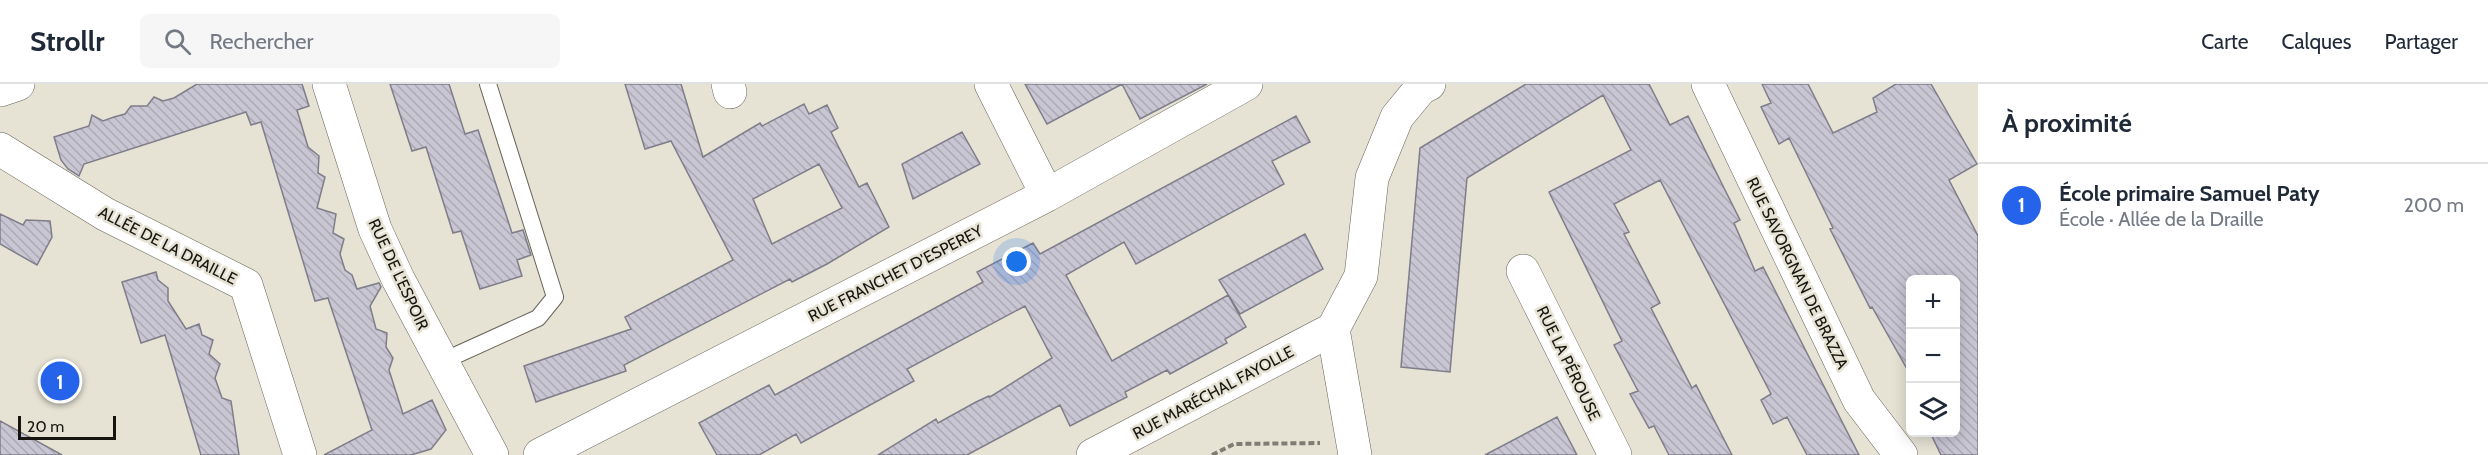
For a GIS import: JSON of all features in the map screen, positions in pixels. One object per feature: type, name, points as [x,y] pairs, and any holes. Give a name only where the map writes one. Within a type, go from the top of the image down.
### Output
[{"type":"street","points":[[0,90],[18,84]]},
{"type":"street","name":"RUE DE L'ESPOIR","points":[[329,84],[375,229],[441,362],[492,455]]},
{"type":"street","points":[[991,84],[1047,195]]},
{"type":"street","name":"RUE FRANCHET D'ESPEREY","points":[[540,455],[1047,195],[1246,84]]},
{"type":"street","name":"RUE SAVORGNAN DE BRAZZA","points":[[1708,84],[1859,400],[1901,455]]},
{"type":"street","points":[[1355,455],[1333,329],[1361,276],[1372,178],[1397,117],[1418,85]]},
{"type":"street","name":"ALLÉE DE LA DRAILLE","points":[[0,149],[105,214],[246,285],[300,455]]},
{"type":"street","name":"RUE LA PÉROUSE","points":[[1524,271],[1615,455]]},
{"type":"street","name":"RUE MARÉCHAL FAYOLLE","points":[[1093,455],[1333,329]]},
{"type":"lane","points":[[441,362],[538,318],[555,297],[488,84]]},
{"type":"path","points":[[1212,455],[1234,444],[1324,442]]},
{"type":"building","points":[[197,84],[302,84],[309,106],[297,110],[308,147],[319,156],[318,173],[325,177],[317,208],[336,214],[333,233],[344,239],[340,254],[345,270],[352,275],[357,289],[379,283],[381,287],[370,306],[376,329],[387,333],[386,347],[393,358],[389,370],[403,414],[432,400],[446,430],[431,449],[411,455],[324,455],[372,430],[328,298],[315,301],[261,122],[251,125],[246,112],[84,164],[79,176],[68,169],[61,160],[54,137],[89,126],[92,115],[103,121],[125,114],[131,106],[147,106],[154,97],[163,101],[174,98]]},
{"type":"building","points":[[390,84],[449,84],[465,134],[478,130],[512,233],[523,230],[531,255],[517,260],[522,276],[480,289],[461,231],[453,233],[426,147],[412,151]]},
{"type":"building","points":[[625,84],[681,84],[703,157],[760,123],[762,126],[804,104],[809,114],[827,105],[838,128],[831,132],[859,187],[867,183],[889,227],[827,264],[792,282],[790,279],[624,365],[626,371],[536,402],[524,366],[631,329],[625,317],[733,260],[671,141],[645,149]],"holes":[[[819,164],[842,208],[772,244],[753,199]]]},
{"type":"building","points":[[1025,84],[1122,84],[1047,124]]},
{"type":"building","points":[[1122,84],[1207,84],[1140,119]]},
{"type":"building","points":[[1526,84],[1649,84],[1670,125],[1688,116],[1740,220],[1734,223],[1755,271],[1763,267],[1859,455],[1807,455],[1787,417],[1773,424],[1761,400],[1771,394],[1660,180],[1614,204],[1629,232],[1624,234],[1660,303],[1651,308],[1692,388],[1696,385],[1732,455],[1669,455],[1654,426],[1649,428],[1630,394],[1638,391],[1614,345],[1622,341],[1549,192],[1631,150],[1603,95],[1467,178],[1450,372],[1401,367],[1420,148]]},
{"type":"building","points":[[1762,84],[1808,84],[1833,133],[1877,112],[1873,98],[1896,84],[1931,84],[1977,164],[1949,180],[1978,236],[1978,455],[1941,455],[1932,437],[1960,437],[1960,275],[1906,275],[1906,367],[1872,307],[1870,308],[1830,229],[1833,228],[1789,138],[1779,144],[1761,107],[1771,103]]},
{"type":"building","points":[[1296,116],[1310,142],[1272,161],[1284,184],[1136,264],[1124,242],[1066,275],[1112,361],[1228,295],[1246,327],[1225,339],[1227,343],[1170,374],[1167,370],[1125,392],[1127,397],[1070,426],[1060,405],[967,455],[878,455],[936,419],[938,423],[990,397],[1052,358],[1025,306],[907,369],[914,381],[801,443],[796,434],[759,455],[717,455],[699,423],[769,385],[775,395],[983,282],[977,272],[1033,243],[1040,254]]},
{"type":"building","points":[[962,132],[980,164],[913,199],[902,164]]},
{"type":"building","points":[[0,214],[23,225],[26,220],[50,221],[52,237],[37,265],[0,244]]},
{"type":"building","points":[[1305,234],[1323,269],[1240,314],[1219,280]]},
{"type":"building","points":[[156,272],[158,280],[168,288],[168,301],[186,329],[199,324],[202,335],[213,340],[209,354],[220,364],[215,378],[222,398],[231,401],[239,455],[201,455],[165,335],[141,343],[122,282]]},
{"type":"building","points":[[1557,417],[1577,455],[1485,455]]},
{"type":"building","points":[[0,421],[62,455],[0,455]]},
{"type":"place","name":"École primaire Samuel Paty","points":[[60,381]]}]
